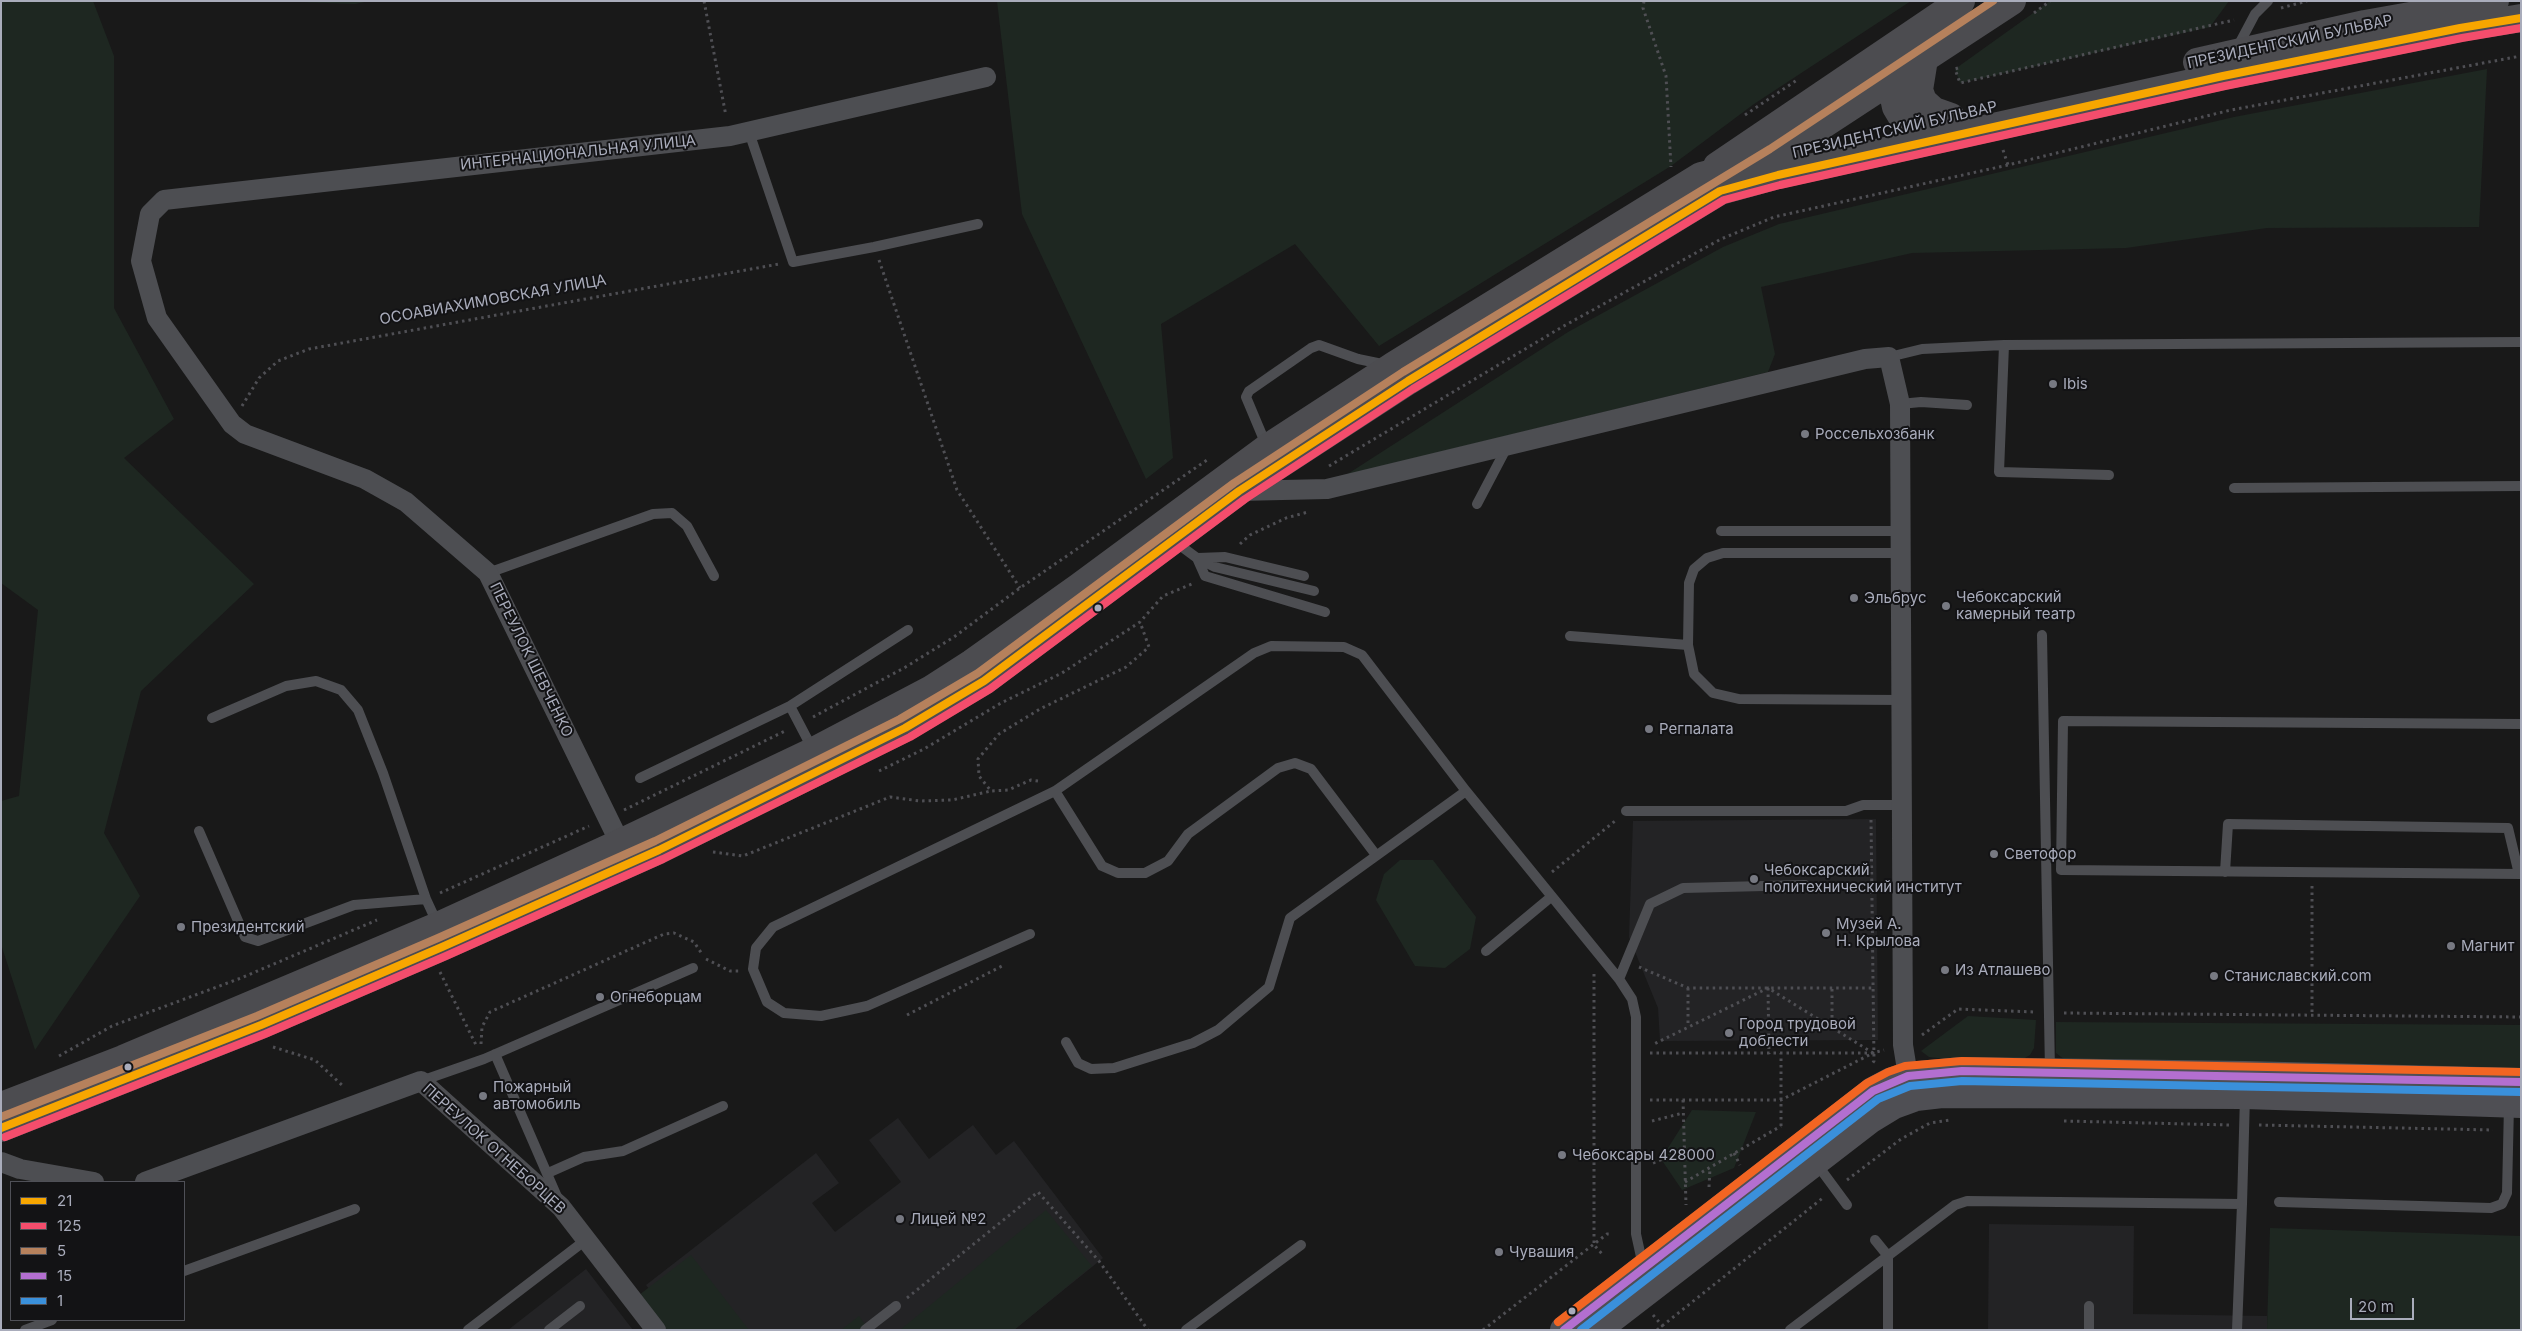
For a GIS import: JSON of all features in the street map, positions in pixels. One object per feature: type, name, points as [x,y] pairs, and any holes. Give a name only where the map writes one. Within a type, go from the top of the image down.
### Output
[{"type":"main road","points":[[1711,184],[1910,35],[1961,1]]},
{"type":"main road","name":"ПРЕЗИДЕНТСКИЙ БУЛЬВАР","points":[[1,1106],[123,1059],[438,926],[620,843],[814,751],[930,690],[972,663],[1267,448],[1393,366],[1711,184],[1778,175],[1950,126],[2234,54],[2365,24],[2495,1]]},
{"type":"main road","points":[[1711,184],[1775,157],[1924,58],[2019,10]]},
{"type":"main road","name":"ПРЕЗИДЕНТСКИЙ БУЛЬВАР","points":[[1950,126],[2379,43],[2521,18]]},
{"type":"main road","points":[[1910,35],[1894,78],[1893,93],[1896,107],[1902,117],[1912,125],[1925,131],[1950,126]]},
{"type":"main road","points":[[1924,58],[1919,90],[1923,101],[1950,126]]},
{"type":"main road","name":"ПРЕЗИДЕНТСКИЙ БУЛЬВАР","points":[[1775,157],[1912,125]]},
{"type":"main road","name":"ПРЕЗИДЕНТСКИЙ БУЛЬВАР","points":[[1,1128],[262,1025],[442,947],[659,850],[834,765],[913,724],[984,681],[1239,492],[1711,184]]},
{"type":"main road","points":[[1564,1330],[1649,1276],[1894,1105],[1912,1086],[1962,1071],[2050,1072],[2515,1093]]},
{"type":"main road","points":[[1597,1330],[1649,1276],[1873,1091],[1892,1081],[1942,1094],[2245,1095],[2515,1093]]},
{"type":"street","name":"ИНТЕРНАЦИОНАЛЬНАЯ УЛИЦА","points":[[164,200],[739,134],[986,77]]},
{"type":"street","name":"ПЕРЕУЛОК ШЕВЧЕНКО","points":[[164,200],[150,214],[141,262],[157,318],[232,424],[245,434],[365,479],[406,502],[488,573],[620,843]]},
{"type":"street","points":[[1239,492],[1327,490],[1865,359],[1889,356],[1900,404],[1903,1045],[1912,1086]]},
{"type":"street","name":"ПЕРЕУЛОК ОГНЕБОРЦЕВ","points":[[147,1181],[421,1081],[561,1206],[656,1330]]},
{"type":"street","points":[[1,1162],[20,1170],[88,1181]]},
{"type":"lane","points":[[2234,54],[2255,14],[2268,1]]},
{"type":"lane","points":[[739,134],[793,262],[874,247],[978,224]]},
{"type":"lane","points":[[1889,356],[1922,349],[2004,345],[2521,342]]},
{"type":"lane","points":[[1267,448],[1259,424],[1246,397],[1249,391],[1311,348],[1319,345],[1358,359],[1393,366]]},
{"type":"lane","points":[[2004,345],[2000,472],[2109,475]]},
{"type":"lane","points":[[1900,404],[1921,402],[1967,405]]},
{"type":"lane","points":[[1476,504],[1506,447]]},
{"type":"lane","points":[[2234,488],[2521,486]]},
{"type":"lane","points":[[488,573],[653,514],[672,513],[687,526],[714,576]]},
{"type":"lane","points":[[1721,531],[1901,531]]},
{"type":"lane","points":[[1174,541],[1196,558],[1215,566],[1314,591]]},
{"type":"lane","points":[[1901,552],[1723,553],[1707,558],[1694,569],[1689,583],[1688,645],[1694,674],[1713,693],[1739,699],[1902,700]]},
{"type":"lane","points":[[1196,558],[1226,557],[1304,576]]},
{"type":"lane","points":[[1196,558],[1205,576],[1324,612]]},
{"type":"lane","points":[[640,778],[790,706],[908,630]]},
{"type":"lane","points":[[2042,635],[2050,1072]]},
{"type":"lane","points":[[1570,636],[1688,645]]},
{"type":"lane","points":[[1030,934],[867,1006],[821,1016],[784,1013],[767,1002],[754,969],[756,948],[773,927],[1055,791],[1254,653],[1271,646],[1344,648],[1362,656],[1466,791],[1619,978],[1632,999],[1636,1018],[1636,1234],[1649,1276]]},
{"type":"lane","points":[[212,718],[286,686],[316,681],[340,690],[358,710],[383,772],[438,926]]},
{"type":"lane","points":[[790,706],[814,751]]},
{"type":"lane","points":[[2224,872],[2228,824],[2508,828],[2520,874],[2224,872],[2061,870],[2063,720],[2521,724]]},
{"type":"lane","points":[[1055,791],[1102,866],[1118,873],[1145,873],[1168,861],[1188,834],[1195,828],[1278,768],[1295,763],[1311,769],[1376,855]]},
{"type":"lane","points":[[1066,1042],[1078,1063],[1091,1069],[1114,1068],[1193,1042],[1218,1030],[1269,987],[1290,918],[1466,791]]},
{"type":"lane","points":[[1626,811],[1846,811],[1863,805],[1902,805]]},
{"type":"lane","points":[[199,831],[245,938],[258,941],[354,905],[429,898]]},
{"type":"lane","points":[[1619,978],[1650,904],[1683,888],[1805,885]]},
{"type":"lane","points":[[1486,951],[1551,897]]},
{"type":"lane","points":[[421,1081],[495,1054],[693,968]]},
{"type":"lane","points":[[495,1054],[561,1206]]},
{"type":"lane","points":[[2279,1202],[2491,1208],[2502,1204],[2508,1193],[2509,1130],[2515,1093]]},
{"type":"lane","points":[[2237,1330],[2245,1095]]},
{"type":"lane","points":[[548,1173],[584,1157],[623,1151],[723,1106]]},
{"type":"lane","points":[[1814,1161],[1847,1205]]},
{"type":"lane","points":[[1790,1330],[1955,1205],[1967,1201],[2242,1204]]},
{"type":"lane","points":[[185,1271],[355,1209]]},
{"type":"lane","points":[[468,1330],[587,1240]]},
{"type":"lane","points":[[1875,1240],[1888,1256],[1888,1330]]},
{"type":"lane","points":[[1186,1330],[1301,1246]]},
{"type":"lane","points":[[549,1330],[580,1306]]},
{"type":"lane","points":[[865,1330],[896,1306]]},
{"type":"lane","points":[[2088,1330],[2089,1306]]},
{"type":"lane","points":[[25,1330],[49,1321]]},
{"type":"path","points":[[704,1],[739,134]]},
{"type":"path","points":[[1644,1],[1643,8],[1666,76],[1671,166]]},
{"type":"path","points":[[2019,10],[2050,1]]},
{"type":"path","points":[[2284,7],[2307,1]]},
{"type":"path","points":[[1963,64],[1955,70],[1960,83],[2222,24]]},
{"type":"path","points":[[1326,468],[1562,328],[1721,239],[1774,217],[2008,165],[2231,110],[2521,56]]},
{"type":"path","points":[[1996,151],[2004,150],[2008,165]]},
{"type":"path","points":[[874,247],[957,490],[1020,588]]},
{"type":"path","name":"ОСОАВИАХИМОВСКАЯ УЛИЦА","points":[[232,424],[258,378],[278,361],[309,349],[793,262]]},
{"type":"path","points":[[810,718],[929,652],[1214,455]]},
{"type":"path","points":[[991,791],[980,776],[978,759],[999,734],[1040,709],[1126,667],[1149,647],[1140,622]]},
{"type":"path","points":[[620,812],[786,730]]},
{"type":"path","points":[[706,851],[743,856],[890,797],[920,801],[952,800],[991,791],[1008,790],[1031,780],[1048,783],[1055,791]]},
{"type":"path","points":[[1870,805],[1873,1053]]},
{"type":"path","points":[[1540,882],[1626,811]]},
{"type":"path","points":[[429,898],[591,826]]},
{"type":"path","points":[[2312,872],[2312,1015]]},
{"type":"path","points":[[55,1058],[112,1026],[241,978],[384,917]]},
{"type":"path","points":[[439,972],[480,1052],[482,1027],[490,1012],[664,934],[674,933],[694,942],[706,960],[730,971],[754,969]]},
{"type":"path","points":[[907,1015],[1008,962]]},
{"type":"path","points":[[1626,962],[1688,988],[1872,988]]},
{"type":"path","points":[[1594,968],[1594,1244],[1604,1256]]},
{"type":"path","points":[[1688,988],[1688,1027]]},
{"type":"path","points":[[1768,988],[1873,1053]]},
{"type":"path","points":[[1636,1053],[1768,988]]},
{"type":"path","points":[[1768,988],[1770,1054]]},
{"type":"path","points":[[1832,989],[1832,1026]]},
{"type":"path","points":[[1915,1040],[1958,1009],[2049,1012],[2521,1017]]},
{"type":"path","points":[[271,1046],[315,1060],[361,1103]]},
{"type":"path","points":[[1636,1100],[1781,1100],[1873,1053],[1884,1050]]},
{"type":"path","points":[[1636,1053],[1873,1053]]},
{"type":"path","points":[[1781,1053],[1781,1131]]},
{"type":"path","points":[[1683,1100],[1686,1210]]},
{"type":"path","points":[[1652,1121],[1684,1114]]},
{"type":"path","points":[[1657,1330],[1835,1188],[1901,1139],[1930,1123],[1954,1120]]},
{"type":"path","points":[[2059,1121],[2509,1130]]},
{"type":"path","points":[[1686,1182],[1781,1126]]},
{"type":"path","points":[[1653,1163],[1684,1150]]},
{"type":"path","points":[[1734,1153],[1741,1168]]},
{"type":"path","points":[[1709,1192],[1710,1167]]},
{"type":"path","points":[[896,1306],[1038,1192],[1100,1261],[1148,1330]]},
{"type":"path","points":[[1483,1330],[1607,1234],[1611,1234]]},
{"type":"path","points":[[1663,1326],[1666,1330]]},
{"type":"shaded area","points":[[1,1],[93,1],[114,56],[114,308],[174,419],[124,458],[254,584],[141,691],[104,833],[140,896],[35,1050],[1,944],[1,801],[19,796],[38,610],[1,583]]},
{"type":"shaded area","points":[[272,1],[370,1],[355,4]]},
{"type":"shaded area","points":[[997,1],[1911,1],[1754,104],[1671,166],[1379,346],[1295,244],[1161,324],[1173,458],[1146,479],[1022,214]]},
{"type":"shaded area","points":[[2050,1],[2229,1],[2210,27],[1960,83],[1955,69]]},
{"type":"shaded area","points":[[2487,69],[2479,227],[2267,228],[2126,248],[1912,253],[1761,287],[1775,354],[1768,372],[1346,475],[1568,332],[1723,247],[1779,224],[2234,117]]},
{"type":"shaded area","name":"Чебоксарский политехнический институт","points":[[1876,819],[1878,1040],[1660,1041],[1658,1008],[1629,937],[1633,821]]},
{"type":"shaded area","points":[[1400,860],[1433,860],[1476,917],[1470,949],[1445,968],[1415,966],[1376,900],[1384,874]]},
{"type":"shaded area","points":[[1968,1016],[2036,1020],[2034,1048],[2030,1055],[2021,1060],[1945,1059],[1929,1057],[1921,1051]]},
{"type":"shaded area","points":[[2056,1022],[2521,1025],[2521,1070],[2065,1060],[2056,1053]]},
{"type":"shaded area","points":[[1692,1110],[1756,1112],[1734,1168],[1682,1190],[1661,1159]]},
{"type":"shaded area","points":[[898,1118],[929,1159],[973,1125],[996,1155],[1014,1141],[1103,1258],[1014,1330],[680,1330],[646,1285],[816,1153],[839,1183],[812,1203],[835,1232],[901,1182],[869,1140]]},
{"type":"shaded area","points":[[1046,1210],[1092,1266],[1014,1330],[900,1330]]},
{"type":"shaded area","points":[[1989,1224],[2134,1226],[2133,1314],[2267,1316],[2267,1330],[1988,1330]]},
{"type":"shaded area","points":[[2270,1228],[2521,1236],[2521,1330],[2267,1330]]},
{"type":"shaded area","points":[[691,1255],[749,1330],[666,1330],[639,1295]]},
{"type":"shaded area","points":[[586,1269],[633,1330],[508,1330]]},
{"type":"shaded area","points":[[859,1316],[869,1330],[841,1330]]},
{"type":"transit line","name":"5","points":[[1,1117],[257,1016],[438,938],[655,841],[900,719],[978,673],[1234,483],[1403,372],[1770,149],[1993,1]]},
{"type":"transit line","name":"21","points":[[1,1128],[261,1025],[442,947],[659,850],[905,728],[984,681],[1239,491],[1408,381],[1720,191],[1778,175],[2223,76],[2460,28],[2521,18]]},
{"type":"transit line","name":"125","points":[[5,1137],[265,1034],[446,956],[663,859],[910,737],[990,689],[1245,499],[1413,389],[1724,200],[1780,185],[2225,86],[2462,38],[2521,28]]},
{"type":"transit line","points":[[1558,1322],[1867,1083],[1905,1066],[1962,1061],[2521,1072]]},
{"type":"transit line","name":"15","points":[[1564,1330],[1873,1091],[1908,1076],[1962,1071],[2521,1082]]},
{"type":"transit line","name":"1","points":[[1581,1330],[1878,1099],[1910,1086],[1962,1081],[2521,1092]]},
{"type":"place","name":"Ibis","points":[[2053,384]]},
{"type":"place","name":"Россельхозбанк","points":[[1805,434]]},
{"type":"place","name":"Эльбрус","points":[[1854,598]]},
{"type":"place","name":"Чебоксарский камерный театр","points":[[1946,606]]},
{"type":"place","name":"Регпалата","points":[[1649,729]]},
{"type":"place","name":"Светофор","points":[[1994,854]]},
{"type":"place","name":"Чебоксарский политехнический институт","points":[[1754,879]]},
{"type":"place","name":"Президентский","points":[[181,927]]},
{"type":"place","name":"Музей А. Н. Крылова","points":[[1826,933]]},
{"type":"place","name":"Магнит","points":[[2451,946]]},
{"type":"place","name":"Из Атлашево","points":[[1945,970]]},
{"type":"place","name":"Станиславский.com","points":[[2214,976]]},
{"type":"place","name":"Огнеборцам","points":[[600,997]]},
{"type":"place","name":"Город трудовой доблести","points":[[1729,1033]]},
{"type":"place","name":"Пожарный автомобиль","points":[[483,1096]]},
{"type":"place","name":"Чебоксары 428000","points":[[1562,1155]]},
{"type":"place","name":"Лицей №2","points":[[900,1219]]},
{"type":"place","name":"Чувашия","points":[[1499,1252]]}]
